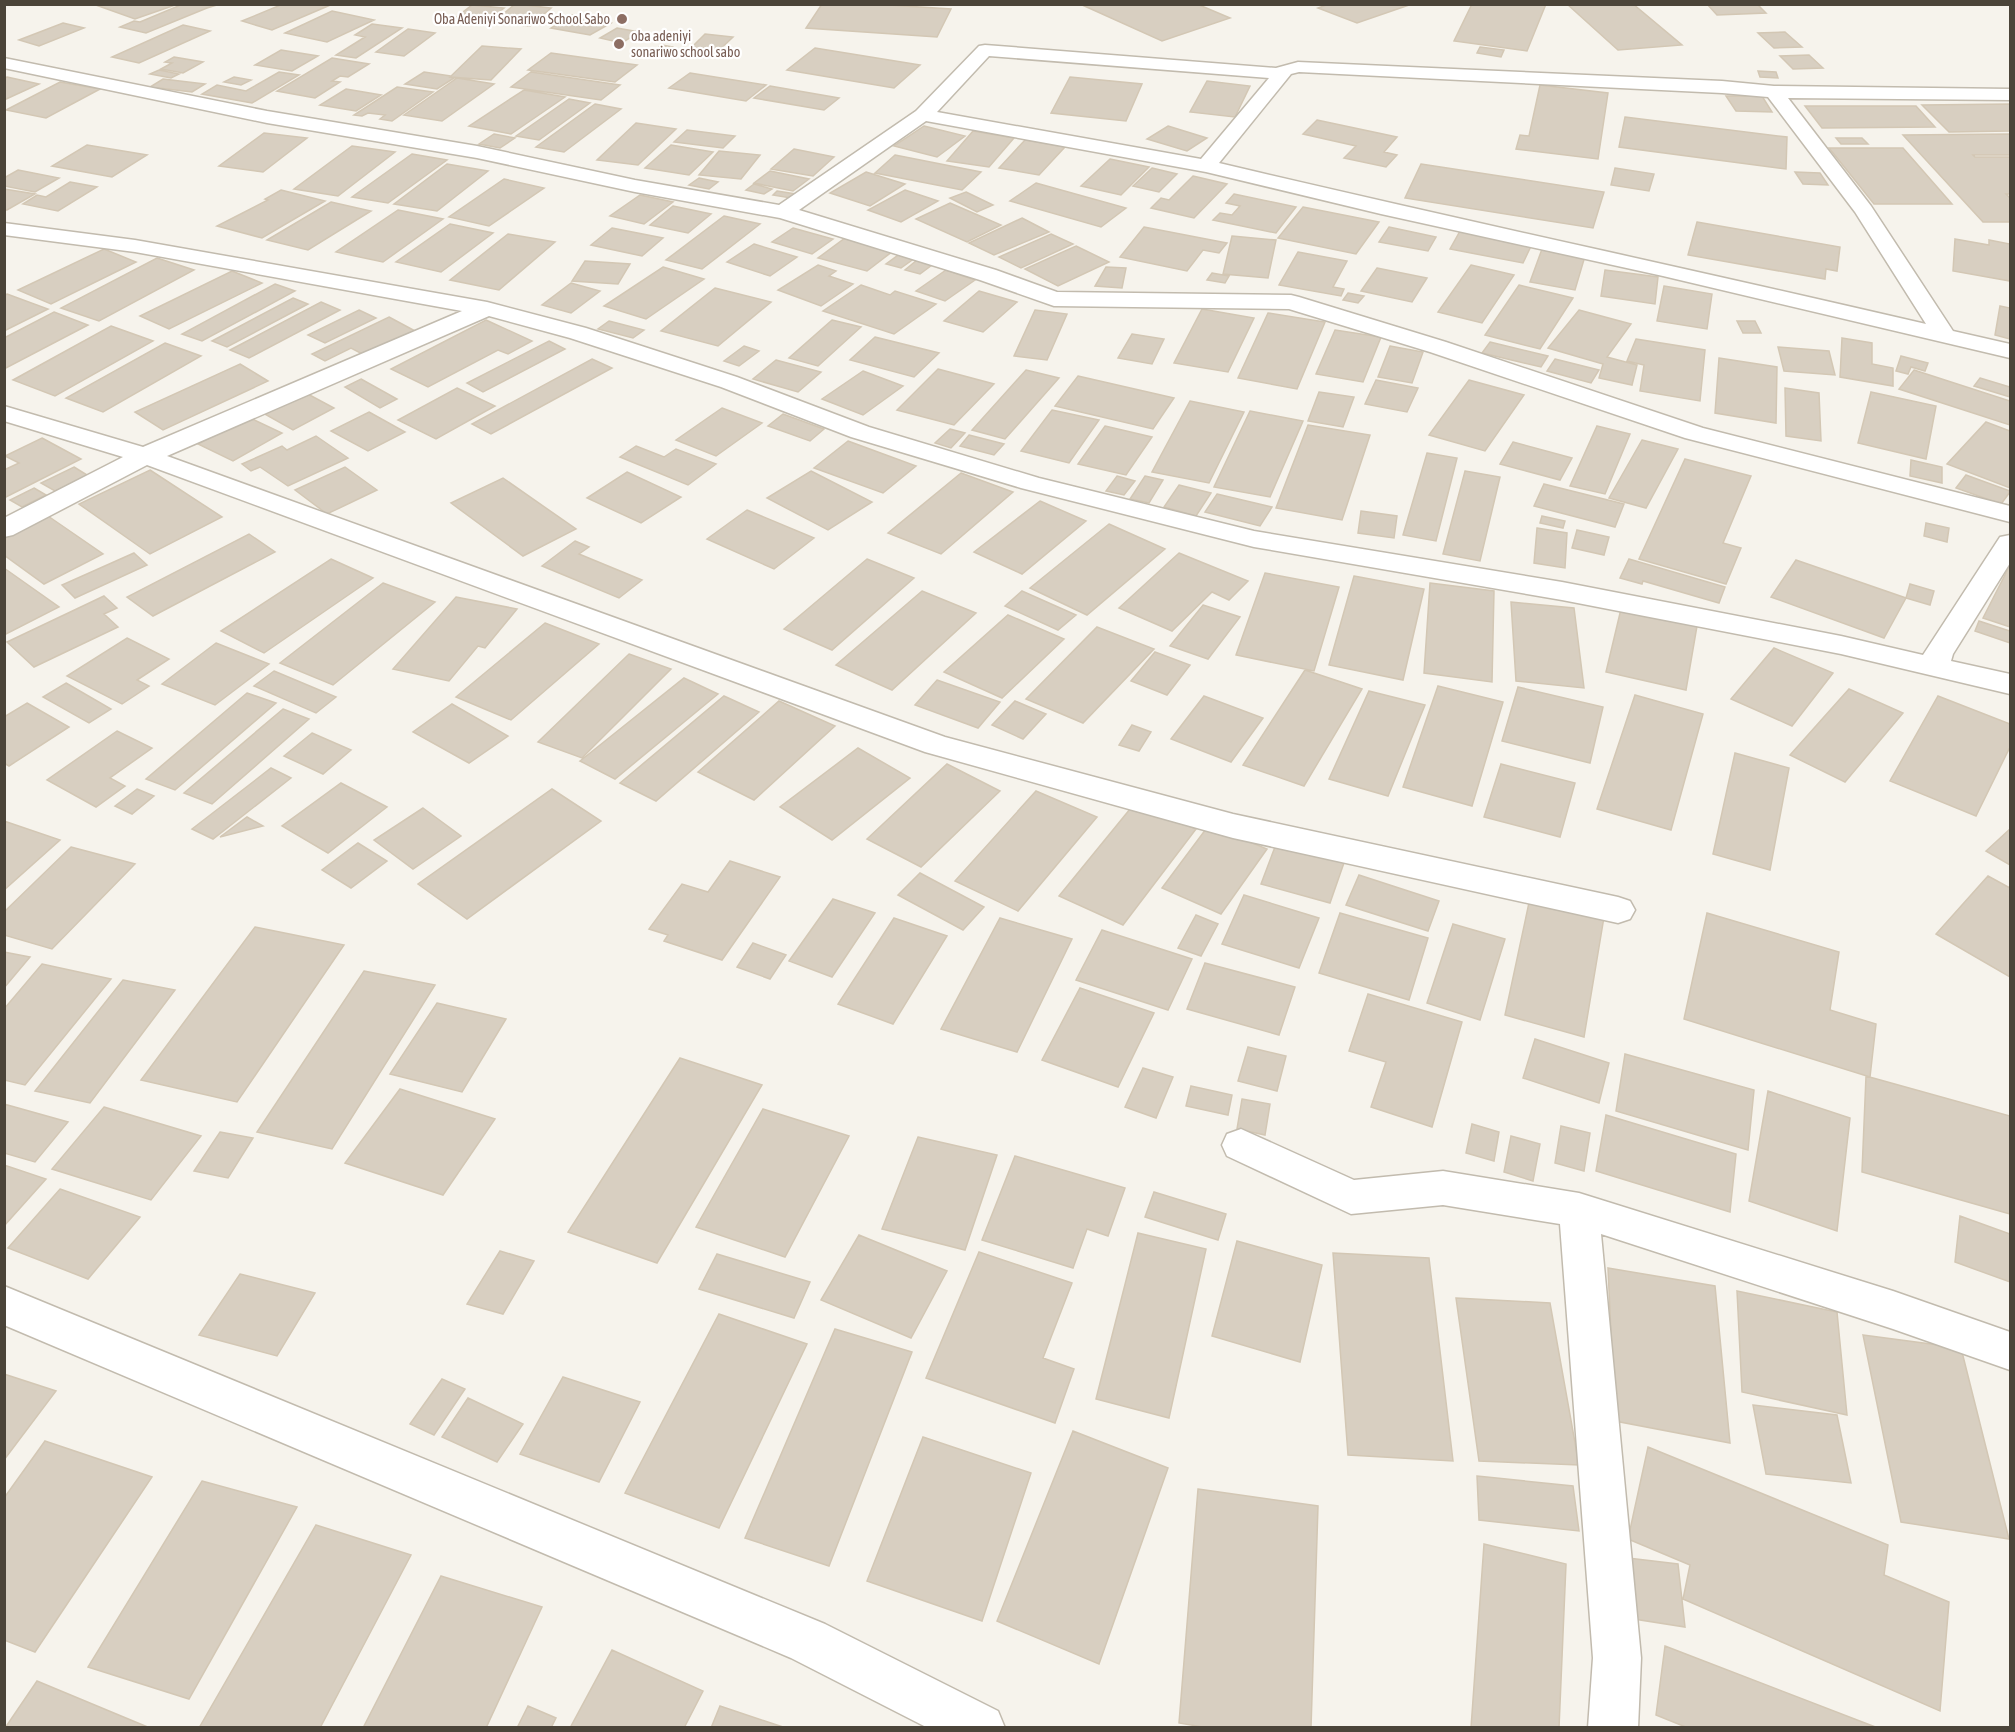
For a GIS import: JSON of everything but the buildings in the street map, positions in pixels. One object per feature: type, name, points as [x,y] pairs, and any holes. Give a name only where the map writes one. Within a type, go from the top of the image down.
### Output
[{"type":"street","points":[[783,212],[924,115],[985,50],[1276,73],[1298,67],[1722,87],[1774,92],[2010,94]]},
{"type":"street","points":[[4,63],[267,117],[477,152],[634,186],[783,212],[988,275],[1054,299],[1291,302],[1438,347],[1694,433],[2010,514]]},
{"type":"street","points":[[1206,166],[1286,69]]},
{"type":"street","points":[[1774,92],[1864,210],[1945,336]]},
{"type":"street","points":[[924,115],[1206,166],[1381,208],[1663,269],[2010,351]]},
{"type":"street","points":[[4,229],[135,246],[487,309],[578,333],[729,382],[871,436],[1030,483],[1254,539],[1562,591],[1841,645],[2010,684]]},
{"type":"street","points":[[4,529],[145,456],[487,309]]},
{"type":"street","points":[[4,412],[145,456],[936,746],[1233,826],[1617,910]]},
{"type":"street","points":[[1935,667],[1938,654],[2010,543]]},
{"type":"street","points":[[1241,1145],[1350,1197],[1443,1188],[1579,1210],[1893,1310],[2010,1351]]},
{"type":"street","points":[[1579,1210],[1617,1658],[1613,1728]]},
{"type":"street","points":[[4,1305],[808,1641],[981,1728]]},
{"type":"place","name":"Oba Adeniyi Sonariwo School Sabo","points":[[622,19]]},
{"type":"place","name":"oba adeniyi sonariwo school sabo","points":[[619,44]]}]
